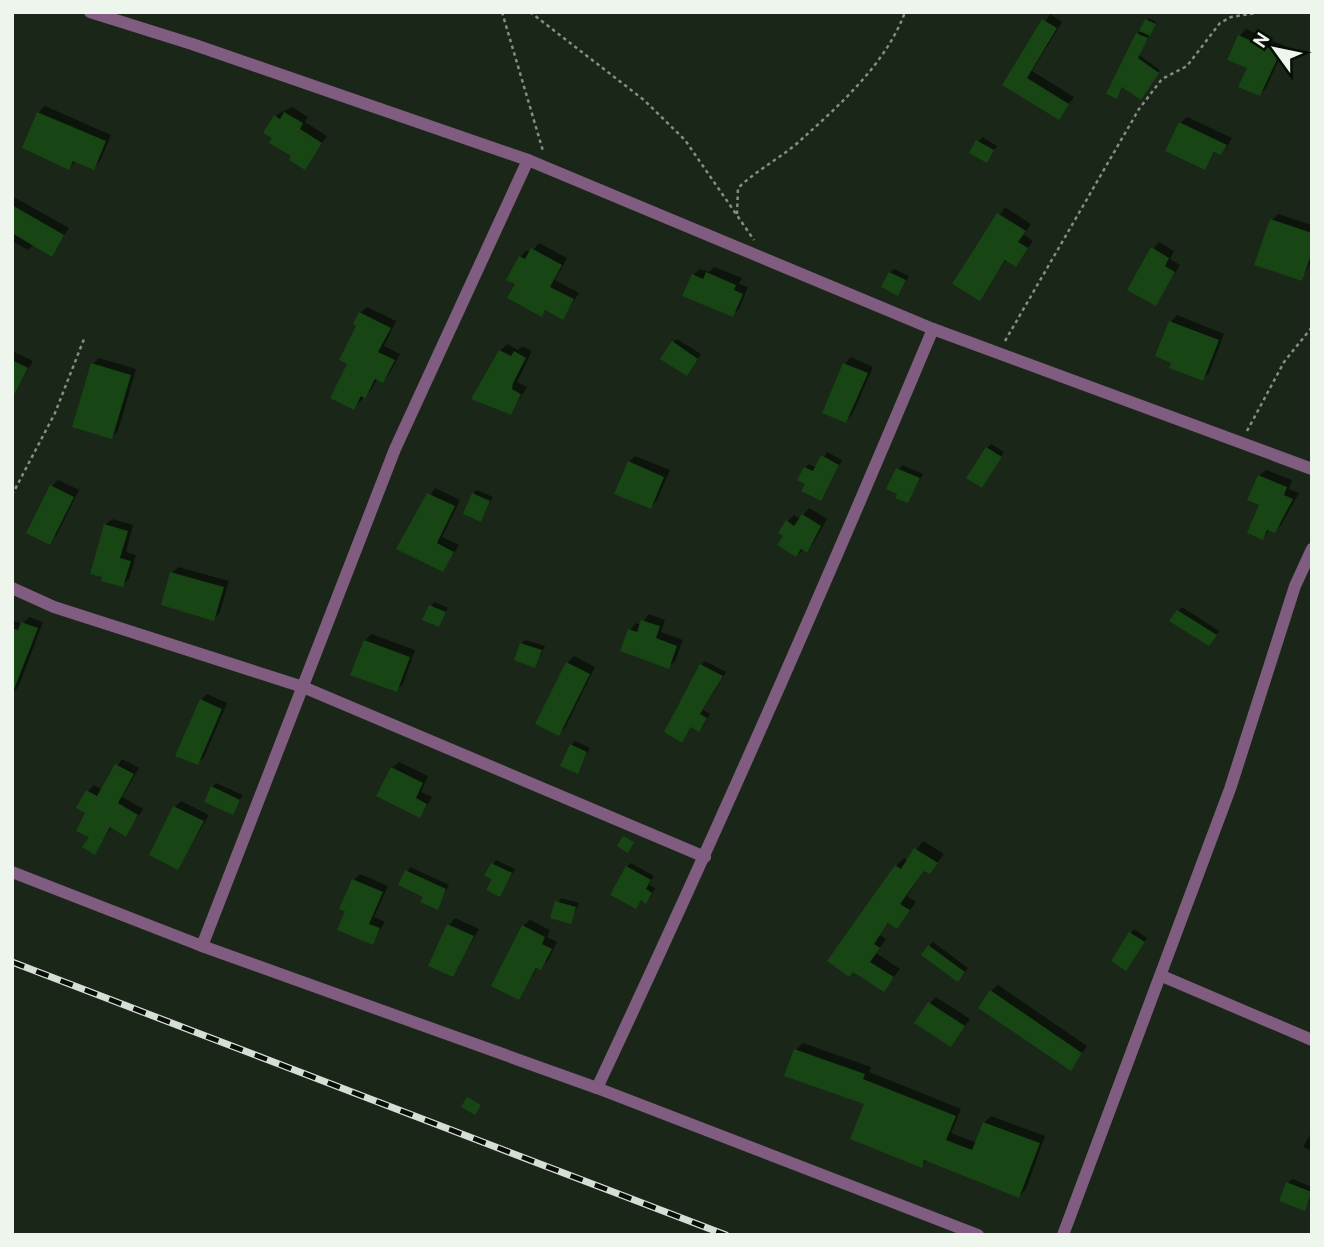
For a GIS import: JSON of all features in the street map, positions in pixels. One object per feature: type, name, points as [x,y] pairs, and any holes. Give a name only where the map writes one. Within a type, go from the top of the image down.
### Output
[{"type":"street","points":[[90,12],[192,44],[528,160],[933,329],[1312,469]]},
{"type":"street","points":[[202,946],[395,449],[528,160]]},
{"type":"street","points":[[597,1088],[705,857],[817,605],[933,329]]},
{"type":"street","points":[[1063,1235],[1230,789],[1294,586],[1312,549]]},
{"type":"street","points":[[12,588],[54,607],[303,687],[705,857]]},
{"type":"street","points":[[12,872],[202,946],[597,1088],[978,1235]]},
{"type":"street","points":[[1162,975],[1312,1040]]},
{"type":"path","points":[[502,12],[539,140],[552,170]]},
{"type":"path","points":[[530,12],[644,100],[685,140],[737,214],[738,188],[760,167],[801,140],[827,113],[850,95],[905,12]]},
{"type":"path","points":[[999,354],[1139,109],[1162,79],[1187,66],[1220,23],[1262,12]]},
{"type":"path","points":[[1241,443],[1284,362],[1312,327]]},
{"type":"path","points":[[12,495],[55,413],[84,340]]},
{"type":"building","points":[[1042,19],[1057,28],[1027,78],[1069,104],[1059,120],[1002,85]]},
{"type":"building","points":[[1145,19],[1156,24],[1150,36],[1139,31]]},
{"type":"building","points":[[1136,33],[1148,38],[1138,58],[1159,73],[1141,100],[1122,87],[1117,99],[1106,94]]},
{"type":"building","points":[[1238,35],[1280,53],[1260,96],[1238,87],[1247,68],[1227,60]]},
{"type":"building","points":[[37,112],[106,141],[94,170],[73,161],[69,170],[22,148]]},
{"type":"building","points":[[284,112],[303,123],[300,129],[322,143],[305,170],[289,160],[291,156],[269,143],[272,138],[263,133],[274,115],[280,119]]},
{"type":"building","points":[[1179,122],[1227,145],[1221,155],[1214,152],[1205,170],[1165,151]]},
{"type":"building","points":[[976,140],[994,150],[987,163],[969,153]]},
{"type":"building","points":[[12,205],[64,235],[52,257],[12,233]]},
{"type":"building","points":[[997,213],[1026,231],[1018,242],[1028,248],[1016,267],[1005,260],[980,301],[952,284]]},
{"type":"building","points":[[1270,219],[1312,233],[1312,252],[1302,281],[1254,265]]},
{"type":"building","points":[[1151,247],[1169,258],[1165,266],[1175,272],[1156,306],[1127,290]]},
{"type":"building","points":[[531,248],[562,265],[550,287],[574,299],[563,320],[545,310],[542,317],[507,298],[515,284],[506,280],[519,256],[525,259]]},
{"type":"building","points":[[706,272],[736,285],[734,290],[743,294],[733,317],[682,296],[692,274],[703,279]]},
{"type":"building","points":[[889,272],[906,280],[898,296],[881,287]]},
{"type":"building","points":[[359,312],[391,328],[378,352],[395,360],[383,383],[375,379],[365,399],[361,396],[354,410],[330,398],[347,364],[339,360],[356,326],[353,324]]},
{"type":"building","points":[[1169,321],[1219,340],[1203,381],[1169,368],[1171,363],[1155,356]]},
{"type":"building","points":[[672,341],[698,359],[687,376],[660,359]]},
{"type":"building","points":[[499,350],[511,356],[514,351],[526,358],[513,383],[512,389],[521,394],[511,415],[471,399]]},
{"type":"building","points":[[12,360],[28,368],[12,399]]},
{"type":"building","points":[[91,363],[131,375],[112,439],[72,427]]},
{"type":"building","points":[[843,363],[868,373],[846,423],[822,413]]},
{"type":"building","points":[[986,447],[1002,457],[982,488],[966,478]]},
{"type":"building","points":[[821,455],[839,465],[821,501],[801,491],[805,484],[797,480],[804,467],[813,471]]},
{"type":"building","points":[[628,461],[664,477],[651,509],[614,494]]},
{"type":"building","points":[[896,468],[920,478],[908,503],[895,498],[897,494],[886,489]]},
{"type":"building","points":[[1258,475],[1287,487],[1284,495],[1293,499],[1275,533],[1267,530],[1263,540],[1247,533],[1259,505],[1247,500]]},
{"type":"building","points":[[50,485],[74,497],[50,545],[26,533]]},
{"type":"building","points":[[427,493],[455,506],[437,543],[454,552],[443,572],[396,549]]},
{"type":"building","points":[[472,493],[490,501],[481,522],[463,514]]},
{"type":"building","points":[[802,514],[821,526],[807,553],[801,549],[796,557],[777,545],[783,536],[778,533],[786,520],[794,526]]},
{"type":"building","points":[[104,524],[128,531],[120,558],[131,561],[123,587],[101,581],[102,577],[90,574]]},
{"type":"building","points":[[170,572],[224,587],[214,621],[161,605]]},
{"type":"building","points":[[429,605],[446,612],[439,627],[422,620]]},
{"type":"building","points":[[1177,610],[1217,635],[1209,646],[1169,621]]},
{"type":"building","points":[[641,620],[660,626],[656,638],[677,646],[669,669],[620,651],[628,629],[637,632]]},
{"type":"building","points":[[21,622],[38,628],[13,692],[12,628],[18,630]]},
{"type":"building","points":[[364,640],[410,657],[397,692],[350,675]]},
{"type":"building","points":[[520,643],[542,650],[535,668],[514,660]]},
{"type":"building","points":[[566,662],[590,674],[559,736],[535,724]]},
{"type":"building","points":[[700,664],[723,676],[700,714],[707,718],[699,732],[691,727],[682,743],[664,732]]},
{"type":"building","points":[[200,699],[222,709],[198,765],[175,756]]},
{"type":"building","points":[[570,744],[587,752],[578,774],[560,766]]},
{"type":"building","points":[[115,764],[134,774],[118,803],[138,815],[126,837],[110,827],[95,855],[82,847],[89,837],[76,831],[85,813],[76,808],[86,790],[97,796]]},
{"type":"building","points":[[391,767],[423,783],[416,798],[427,804],[420,818],[376,796]]},
{"type":"building","points":[[211,786],[240,800],[233,815],[204,802]]},
{"type":"building","points":[[173,806],[204,821],[178,870],[149,855]]},
{"type":"building","points":[[623,836],[634,842],[628,853],[617,846]]},
{"type":"building","points":[[914,848],[938,863],[930,874],[924,871],[900,904],[910,910],[897,929],[888,923],[874,944],[880,948],[870,962],[894,977],[884,992],[853,972],[849,977],[827,961],[895,865],[901,869]]},
{"type":"building","points":[[491,863],[512,873],[500,897],[486,890],[492,879],[484,876]]},
{"type":"building","points":[[626,866],[651,880],[646,889],[652,893],[646,904],[641,900],[636,909],[610,895]]},
{"type":"building","points":[[405,870],[446,889],[438,910],[420,902],[423,897],[398,885]]},
{"type":"building","points":[[352,879],[383,892],[369,924],[380,928],[373,945],[337,930],[345,911],[339,909]]},
{"type":"building","points":[[555,901],[576,907],[571,924],[550,918]]},
{"type":"building","points":[[447,924],[474,936],[453,977],[428,966]]},
{"type":"building","points":[[522,925],[545,937],[542,944],[552,949],[541,970],[536,968],[519,1000],[491,986]]},
{"type":"building","points":[[1129,932],[1145,942],[1126,971],[1111,961]]},
{"type":"building","points":[[928,945],[965,972],[958,982],[921,955]]},
{"type":"building","points":[[990,990],[1082,1053],[1071,1071],[978,1008]]},
{"type":"building","points":[[928,1002],[965,1026],[951,1047],[914,1023]]},
{"type":"building","points":[[794,1049],[865,1074],[863,1079],[956,1116],[946,1140],[972,1150],[983,1122],[1040,1143],[1019,1198],[924,1160],[922,1168],[850,1139],[864,1104],[784,1076]]},
{"type":"building","points":[[467,1097],[481,1105],[475,1115],[461,1107]]},
{"type":"building","points":[[1286,1182],[1312,1192],[1305,1211],[1279,1201]]},
{"type":"railway","points":[[12,962],[726,1235]]}]
